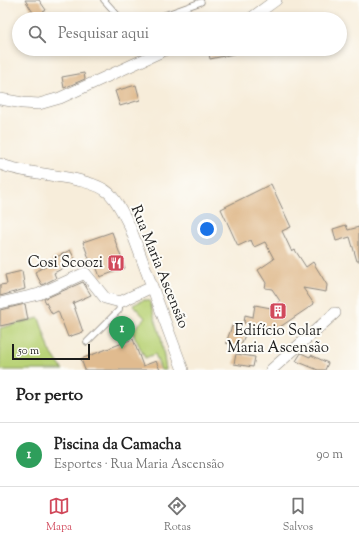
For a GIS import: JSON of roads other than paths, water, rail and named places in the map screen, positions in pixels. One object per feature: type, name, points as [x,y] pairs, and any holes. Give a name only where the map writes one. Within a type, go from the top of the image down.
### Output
[{"type":"street","points":[[260,12],[276,0]]},
{"type":"street","points":[[0,99],[23,104],[39,104],[60,98],[152,56]]},
{"type":"street","name":"Rua Maria Ascensão","points":[[0,164],[16,170],[84,182],[103,188],[120,207],[130,227],[184,370]]},
{"type":"street","points":[[0,302],[39,294],[85,273],[105,298],[120,302],[152,287]]},
{"type":"street","points":[[271,370],[335,313]]},
{"type":"lane","points":[[104,0],[115,12]]},
{"type":"lane","points":[[173,12],[201,2]]},
{"type":"lane","points":[[87,342],[119,310],[120,302]]},
{"type":"place","name":"Cosi Scoozi","points":[[116,263]]},
{"type":"place","name":"Edifício Solar Maria Ascensão","points":[[278,311]]},
{"type":"place","name":"Piscina da Camacha","points":[[122,349]]}]
